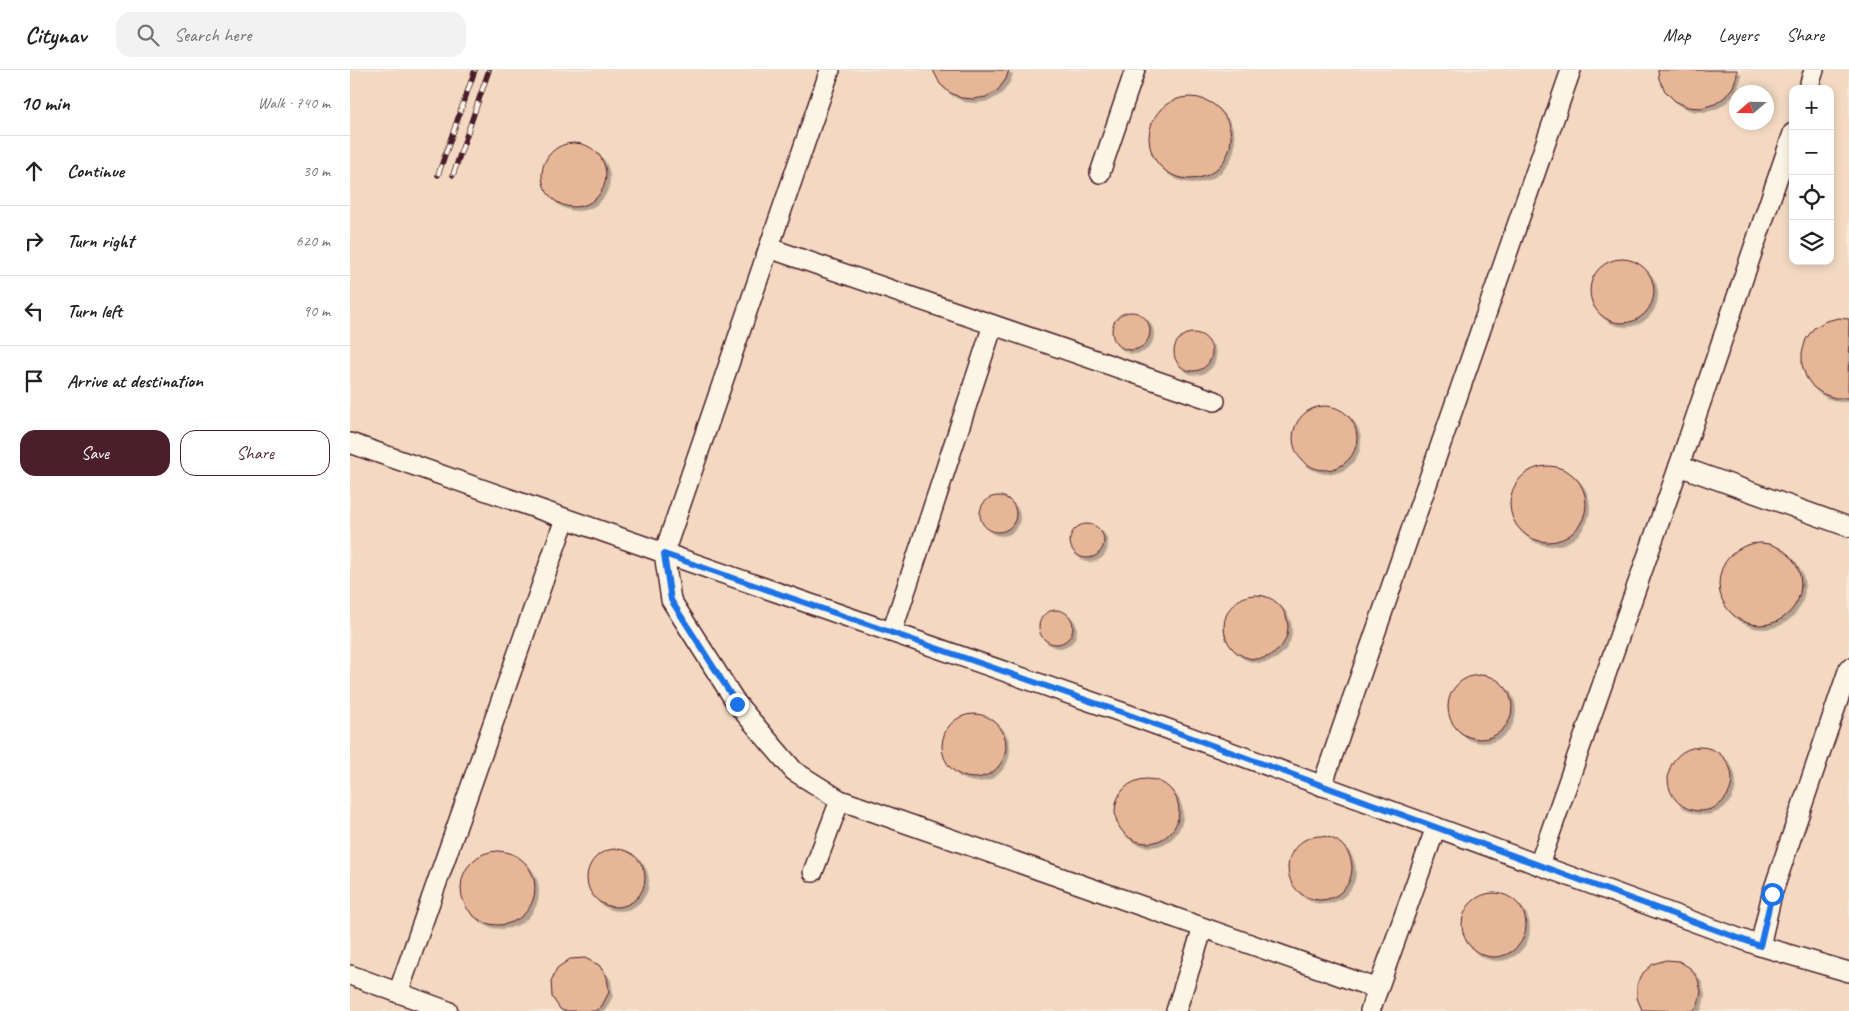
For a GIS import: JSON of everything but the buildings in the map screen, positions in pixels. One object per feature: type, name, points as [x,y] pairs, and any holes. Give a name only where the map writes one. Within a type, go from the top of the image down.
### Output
[{"type":"lane","points":[[830,70],[664,554],[671,600],[737,704],[794,771],[840,800],[1378,989]]},
{"type":"lane","points":[[1100,173],[1135,70]]},
{"type":"lane","points":[[1322,786],[1571,70]]},
{"type":"lane","points":[[1809,85],[1814,70]]},
{"type":"lane","points":[[1539,865],[1789,145]]},
{"type":"lane","points":[[769,248],[1215,401]]},
{"type":"lane","points":[[892,632],[993,325]]},
{"type":"lane","points":[[350,443],[1124,713],[1760,946],[1849,972]]},
{"type":"lane","points":[[1679,466],[1849,527]]},
{"type":"lane","points":[[398,993],[565,519]]},
{"type":"lane","points":[[1760,946],[1772,894],[1849,668]]},
{"type":"lane","points":[[813,872],[840,800]]},
{"type":"lane","points":[[1370,1011],[1436,827]]},
{"type":"lane","points":[[1176,1011],[1204,928]]},
{"type":"lane","points":[[350,975],[448,1011]]},
{"type":"shaded area","points":[[350,70],[1849,70],[1849,1011],[350,1011]]},
{"type":"railway","points":[[438,175],[475,70]]},
{"type":"railway","points":[[453,175],[489,70]]},
{"type":"route","points":[[737,704],[671,600],[664,554],[1124,713],[1760,946],[1772,894]]}]
